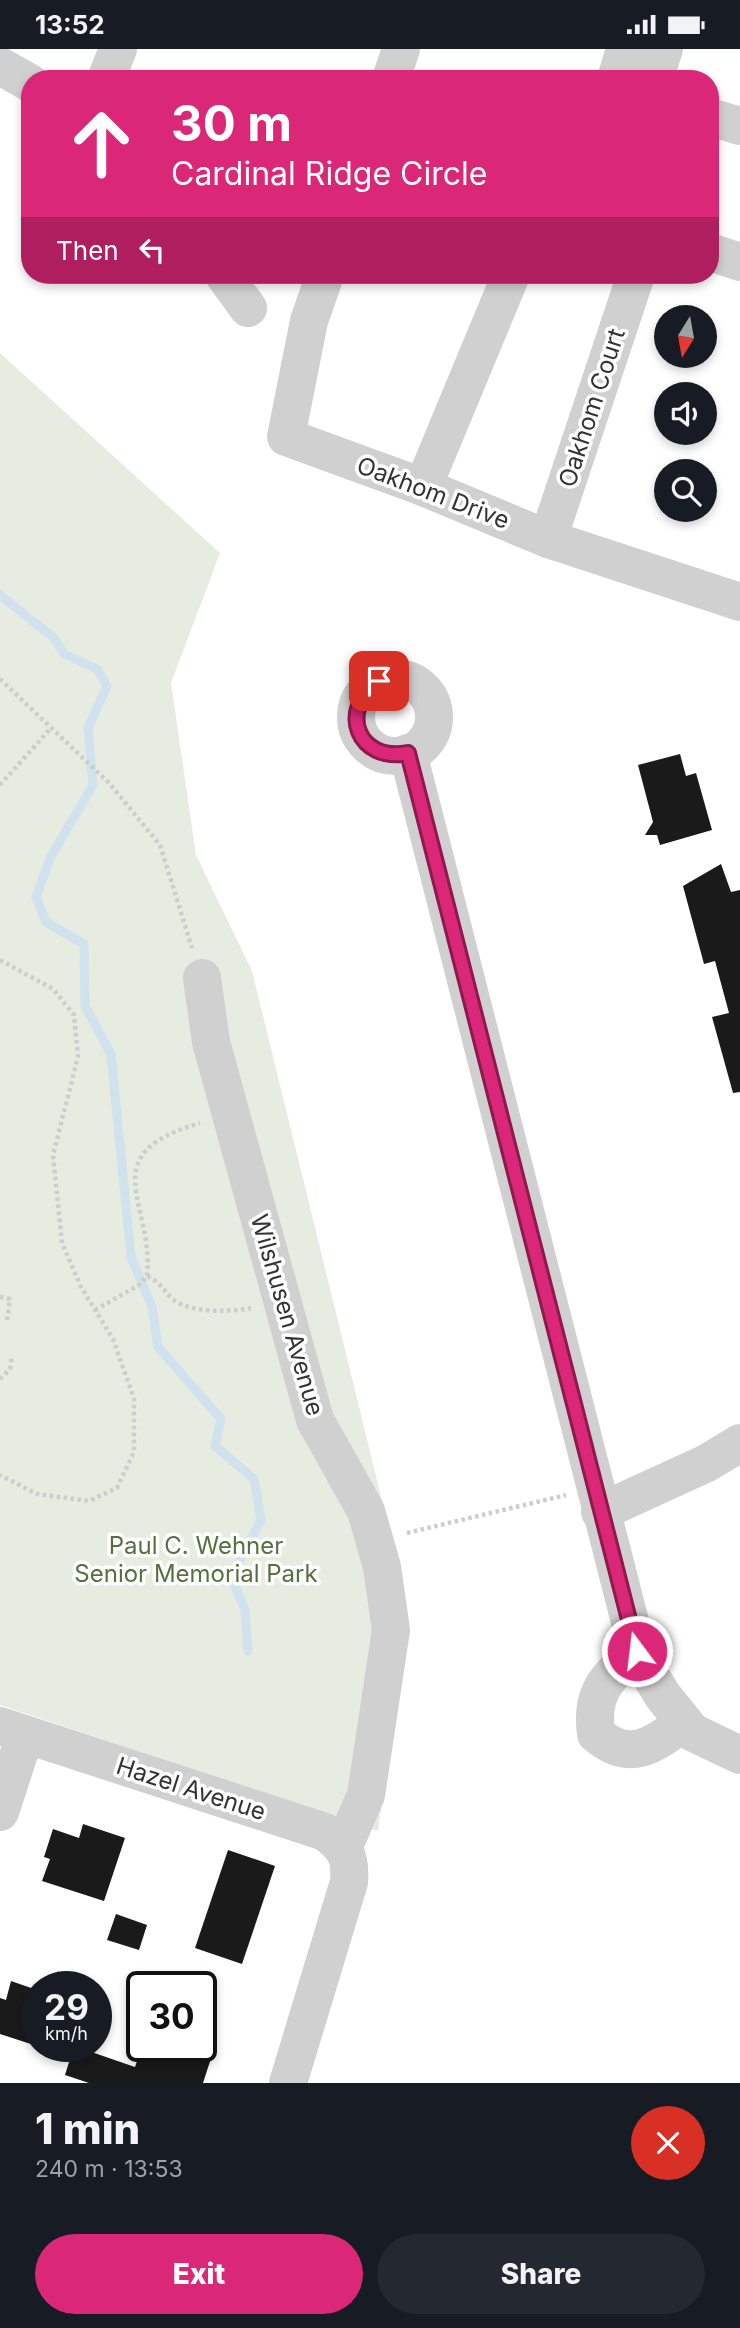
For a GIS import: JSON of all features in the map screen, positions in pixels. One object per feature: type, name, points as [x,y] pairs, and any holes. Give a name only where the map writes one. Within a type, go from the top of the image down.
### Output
[{"type":"street","points":[[110,70],[118,49]]},
{"type":"street","points":[[394,70],[401,49]]},
{"type":"street","points":[[619,70],[625,49]]},
{"type":"street","points":[[657,70],[664,49]]},
{"type":"street","points":[[0,66],[21,78]]},
{"type":"street","points":[[719,120],[740,126]]},
{"type":"street","points":[[719,255],[740,262]]},
{"type":"street","points":[[231,284],[248,308]]},
{"type":"street","name":"Oakhom Drive","points":[[322,284],[309,321],[286,437],[423,488],[548,539],[740,602]]},
{"type":"street","points":[[423,488],[507,284]]},
{"type":"street","name":"Oakhom Court","points":[[548,539],[633,284]]},
{"type":"street","points":[[408,753],[637,1651],[663,1696],[692,1732],[740,1755]]},
{"type":"street","name":"Wilshusen Avenue","points":[[202,978],[211,1042],[315,1420],[366,1511],[382,1567],[390,1630],[366,1795],[293,2082]]},
{"type":"street","points":[[597,1500],[707,1463],[740,1443]]},
{"type":"street","points":[[637,1651],[613,1671],[595,1701],[596,1734],[610,1745],[624,1751],[650,1744],[684,1722]]},
{"type":"street","points":[[0,1812],[13,1730]]},
{"type":"street","name":"Hazel Avenue","points":[[13,1730],[325,1832],[347,1864]]},
{"type":"path","points":[[0,679],[109,783],[160,845],[202,978]]},
{"type":"path","points":[[0,785],[51,728]]},
{"type":"path","points":[[0,960],[53,989],[74,1015],[78,1057],[53,1155],[62,1243],[95,1310],[113,1339],[134,1399],[134,1452],[117,1488],[89,1501],[37,1494],[0,1475]]},
{"type":"path","points":[[95,1310],[139,1286],[146,1276],[149,1255],[133,1184],[136,1166],[168,1132],[230,1114]]},
{"type":"path","points":[[146,1276],[162,1283],[175,1300],[221,1313],[282,1301]]},
{"type":"path","points":[[0,1297],[10,1299],[7,1320]]},
{"type":"path","points":[[0,1379],[10,1369],[12,1356]]},
{"type":"path","points":[[374,1542],[597,1500]]},
{"type":"green space","name":"Paul C. Wehner Senior Memorial Park","points":[[0,353],[220,553],[171,683],[196,855],[252,971],[391,1537],[403,1646],[378,1831],[0,1705]]},
{"type":"building","points":[[680,754],[686,776],[696,773],[712,830],[660,845],[657,835],[645,835],[653,822],[638,765]]},
{"type":"building","points":[[721,864],[731,892],[740,890],[740,1092],[733,1093],[712,1017],[729,1013],[715,961],[704,964],[683,886]]},
{"type":"building","points":[[83,1824],[125,1838],[104,1901],[42,1881],[50,1859],[44,1857],[53,1829],[79,1838]]},
{"type":"building","points":[[228,1850],[275,1866],[242,1964],[195,1948]]},
{"type":"building","points":[[116,1914],[147,1925],[139,1950],[107,1940]]},
{"type":"building","points":[[11,1981],[21,1984],[21,2041],[0,2034],[0,1998],[6,2000]]},
{"type":"building","points":[[112,2059],[135,2067],[137,2062],[210,2062],[203,2083],[89,2083],[65,2075],[69,2062],[112,2062]]},
{"type":"waterway","points":[[0,595],[54,638],[64,654],[97,669],[107,686],[88,728],[93,785],[50,858],[36,897],[46,922],[84,944],[85,1006],[111,1054],[131,1257],[152,1307],[158,1347],[221,1419],[215,1446],[254,1479],[261,1520],[231,1576],[245,1610],[248,1651]]},
{"type":"route","points":[[379,681],[360,699],[356,712],[357,725],[371,748],[382,754],[395,756],[408,753],[637,1651]]}]
